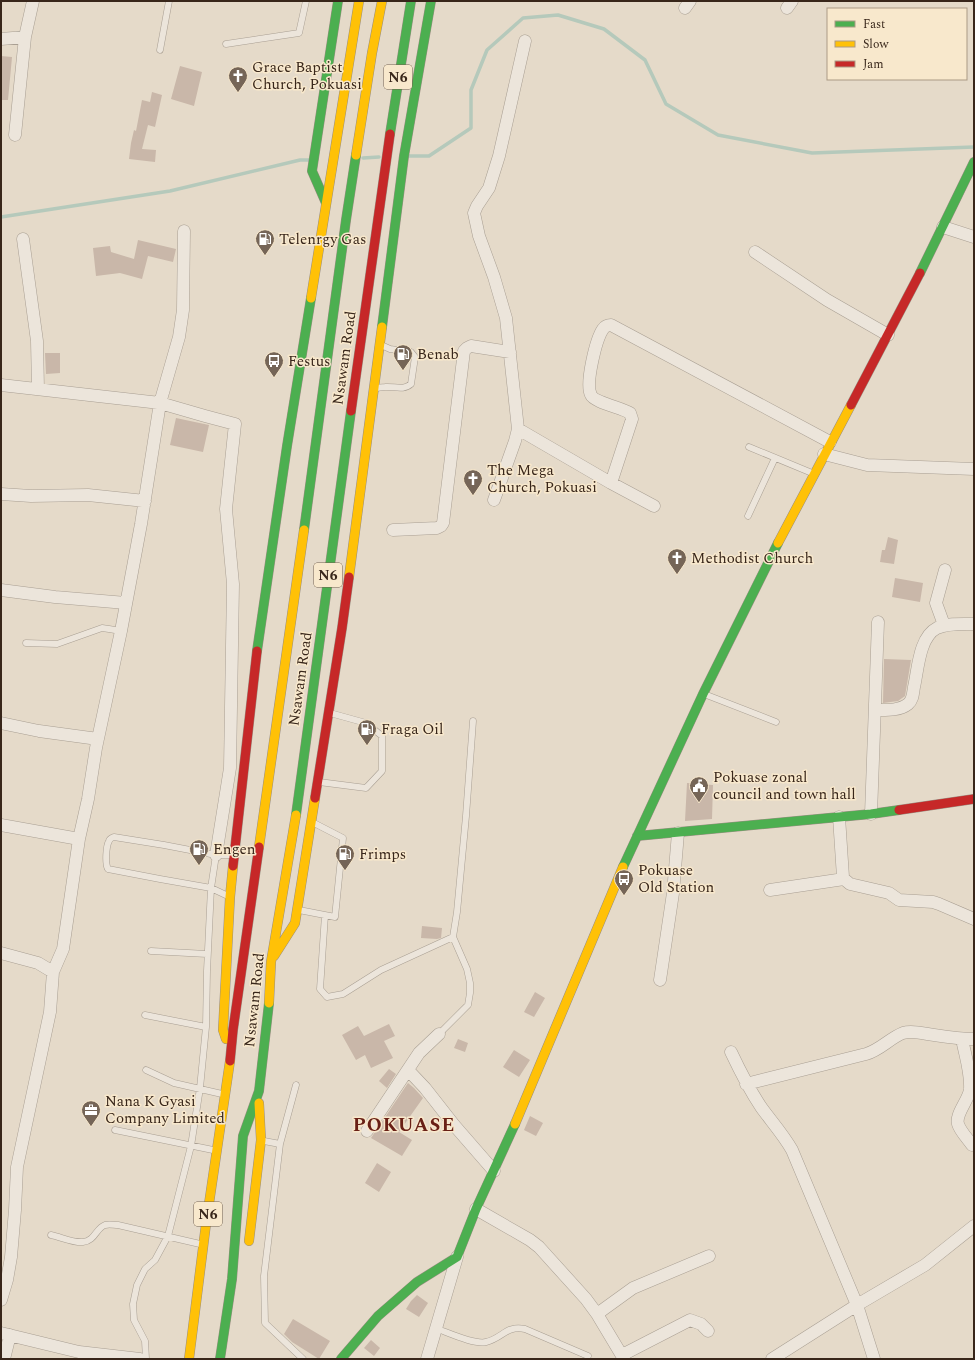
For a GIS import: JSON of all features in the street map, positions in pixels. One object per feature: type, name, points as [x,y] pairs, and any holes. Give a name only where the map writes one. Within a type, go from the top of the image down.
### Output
[{"type":"main road","points":[[326,203],[312,171],[338,1]]},
{"type":"main road","points":[[230,1051],[223,1030],[230,897],[257,649],[287,446],[359,1]]},
{"type":"main road","name":"Nsawam Road","points":[[189,1359],[230,1051],[352,182],[372,53],[382,1]]},
{"type":"main road","name":"Nsawam Road","points":[[220,1359],[232,1279],[243,1136],[259,1091],[270,990],[271,962],[296,817],[382,188],[411,1]]},
{"type":"main road","points":[[271,962],[295,923],[342,628],[404,156],[431,1]]},
{"type":"main road","points":[[341,1359],[378,1316],[417,1282],[457,1257],[476,1209],[528,1096],[586,954],[637,836],[703,694],[782,532],[888,335],[974,162]]},
{"type":"main road","points":[[637,836],[871,814],[974,799]]},
{"type":"main road","points":[[239,816],[256,868]]},
{"type":"main road","points":[[248,1253],[261,1140],[259,1091]]},
{"type":"street","points":[[15,135],[25,37],[34,1]]},
{"type":"street","points":[[1,39],[25,37]]},
{"type":"street","points":[[494,500],[518,429],[506,318],[494,277],[479,236],[474,213],[489,188],[499,156],[524,41]]},
{"type":"street","points":[[943,227],[974,237]]},
{"type":"street","points":[[1,1300],[7,1280],[11,1257],[17,1168],[50,1012],[53,972],[64,949],[79,839],[121,631],[145,501],[160,403],[179,336],[183,310],[184,231]]},
{"type":"street","points":[[23,239],[37,341],[38,389]]},
{"type":"street","points":[[755,252],[827,300],[888,335]]},
{"type":"street","points":[[611,483],[632,418],[630,412],[595,399],[590,394],[588,378],[596,346],[603,329],[608,325],[611,325],[830,442]]},
{"type":"street","points":[[393,530],[437,528],[443,523],[464,351],[471,346],[510,352]]},
{"type":"street","points":[[1,385],[160,403],[235,424],[226,509],[233,584],[230,768],[216,856]]},
{"type":"street","points":[[518,429],[654,506]]},
{"type":"street","points":[[824,454],[866,465],[974,469]]},
{"type":"street","points":[[1,494],[31,496],[88,495],[145,501]]},
{"type":"street","points":[[944,626],[936,603],[945,570]]},
{"type":"street","points":[[1,590],[55,597],[126,603]]},
{"type":"street","points":[[871,814],[878,622]]},
{"type":"street","points":[[875,710],[894,710],[909,703],[913,693],[922,647],[927,638],[935,629],[944,626],[974,624]]},
{"type":"street","points":[[1,723],[39,731],[98,739]]},
{"type":"street","points":[[839,817],[843,876],[844,879],[850,884],[889,893],[899,900],[933,902],[974,919]]},
{"type":"street","points":[[1,825],[79,839]]},
{"type":"street","points":[[660,980],[673,893],[678,833]]},
{"type":"street","points":[[770,890],[844,879]]},
{"type":"street","points":[[1,953],[38,963],[53,972]]},
{"type":"street","points":[[746,1084],[866,1054],[875,1051],[895,1037],[904,1033],[916,1032],[968,1039],[970,1090],[968,1099],[958,1117],[958,1123],[972,1145]]},
{"type":"street","points":[[367,1131],[420,1053],[439,1034]]},
{"type":"street","points":[[731,1052],[746,1084],[785,1137],[792,1150],[857,1305],[874,1359]]},
{"type":"street","points":[[408,1070],[494,1170]]},
{"type":"street","points":[[476,1209],[530,1240],[539,1247],[586,1299],[597,1314],[623,1357],[690,1320],[701,1324],[708,1331]]},
{"type":"street","points":[[772,1359],[857,1305],[925,1265],[974,1226]]},
{"type":"street","points":[[597,1314],[633,1288],[709,1256]]},
{"type":"street","points":[[427,1359],[457,1257]]},
{"type":"street","points":[[4,1359],[5,1334],[78,1356],[140,1359]]},
{"type":"lane","points":[[160,50],[169,1]]},
{"type":"lane","points":[[226,44],[299,33],[306,1]]},
{"type":"lane","points":[[373,388],[408,387],[411,384],[415,357],[411,352],[390,349],[379,344]]},
{"type":"lane","points":[[749,447],[814,474]]},
{"type":"lane","points":[[748,516],[775,458]]},
{"type":"lane","points":[[26,643],[57,644],[102,628],[121,631]]},
{"type":"lane","points":[[703,694],[776,722]]},
{"type":"lane","points":[[318,782],[366,788],[382,771],[382,736],[366,723],[329,713]]},
{"type":"lane","points":[[439,1034],[468,1005],[470,993],[470,983],[467,969],[453,937],[457,912],[466,816],[473,721]]},
{"type":"lane","points":[[297,910],[335,917],[343,838],[311,822]]},
{"type":"lane","points":[[230,897],[211,888],[160,880],[108,868],[106,863],[108,841],[114,837],[164,845],[216,856],[235,854]]},
{"type":"lane","points":[[146,1359],[145,1341],[134,1320],[133,1304],[137,1285],[145,1269],[155,1260],[168,1236],[191,1146],[200,1088],[206,1027],[207,954],[211,888],[216,856]]},
{"type":"lane","points":[[325,916],[320,989],[327,997],[343,994],[381,970],[453,937]]},
{"type":"lane","points":[[151,951],[207,954]]},
{"type":"lane","points":[[145,1015],[206,1027]]},
{"type":"lane","points":[[146,1070],[174,1083],[225,1095]]},
{"type":"lane","points":[[296,1085],[280,1144],[264,1276],[265,1323],[302,1359]]},
{"type":"lane","points":[[115,1130],[217,1150]]},
{"type":"lane","points":[[261,1140],[280,1144]]},
{"type":"lane","points":[[52,1234],[83,1242],[93,1237],[106,1224],[118,1225],[204,1244]]},
{"type":"lane","points":[[435,1328],[478,1343],[496,1339],[510,1329],[525,1329],[588,1356]]},
{"type":"building","points":[[1,56],[12,57],[8,100],[1,100]]},
{"type":"building","points":[[180,66],[202,72],[194,106],[171,99]]},
{"type":"building","points":[[152,92],[162,95],[155,127],[148,125],[142,149],[156,150],[155,162],[129,159],[131,143],[134,130],[136,131],[142,100],[150,102]]},
{"type":"building","points":[[138,240],[176,249],[173,262],[148,256],[142,279],[120,273],[96,276],[93,248],[110,246],[111,252],[134,259]]},
{"type":"building","points":[[45,353],[60,353],[60,373],[46,374]]},
{"type":"building","points":[[176,418],[209,425],[203,452],[170,445]]},
{"type":"building","points":[[888,537],[898,540],[894,564],[880,562],[882,550],[885,550]]},
{"type":"building","points":[[895,578],[923,583],[920,602],[892,597]]},
{"type":"building","points":[[884,659],[911,660],[905,696],[898,701],[883,703]]},
{"type":"building","name":"Pokuase zonal council and town hall","points":[[687,783],[713,785],[712,819],[685,821]]},
{"type":"building","points":[[422,926],[442,928],[441,938],[421,938]]},
{"type":"building","points":[[535,992],[545,998],[534,1017],[524,1012]]},
{"type":"building","points":[[389,1024],[395,1036],[384,1041],[393,1058],[371,1068],[365,1055],[356,1060],[342,1035],[358,1026],[364,1036]]},
{"type":"building","points":[[458,1039],[468,1043],[465,1052],[454,1048]]},
{"type":"building","points":[[514,1050],[530,1060],[519,1077],[503,1067]]},
{"type":"building","points":[[389,1069],[396,1074],[387,1088],[379,1081]]},
{"type":"building","points":[[408,1083],[423,1098],[399,1132],[412,1140],[402,1156],[371,1138]]},
{"type":"building","points":[[530,1116],[543,1123],[536,1136],[524,1130]]},
{"type":"building","points":[[377,1163],[391,1172],[379,1192],[365,1183]]},
{"type":"building","points":[[417,1295],[428,1303],[419,1317],[406,1309]]},
{"type":"building","points":[[293,1319],[330,1341],[319,1359],[292,1342],[284,1334]]},
{"type":"building","points":[[371,1340],[380,1348],[374,1356],[364,1348]]},
{"type":"waterway","points":[[409,156],[429,156],[471,128],[471,90],[487,50],[523,18],[558,15],[604,29],[645,60],[666,104],[718,135],[812,153],[974,147]]},
{"type":"waterway","points":[[363,158],[379,157]]},
{"type":"waterway","points":[[1,217],[170,191],[300,160],[309,160]]},
{"type":"traffic: fast","points":[[326,203],[312,171],[338,1]]},
{"type":"traffic: fast","points":[[390,134],[411,1]]},
{"type":"traffic: fast","points":[[382,327],[404,156],[431,1]]},
{"type":"traffic: fast","points":[[304,530],[356,155]]},
{"type":"traffic: fast","points":[[920,273],[974,162]]},
{"type":"traffic: fast","points":[[257,651],[287,446],[311,298]]},
{"type":"traffic: fast","points":[[296,815],[351,411]]},
{"type":"traffic: fast","points":[[623,867],[703,694],[778,543]]},
{"type":"traffic: fast","points":[[637,836],[871,814],[899,810]]},
{"type":"traffic: fast","points":[[220,1359],[232,1279],[243,1136],[259,1091],[269,1003]]},
{"type":"traffic: fast","points":[[341,1359],[378,1316],[417,1282],[457,1257],[476,1209],[515,1124]]},
{"type":"traffic: slow","points":[[311,298],[359,1]]},
{"type":"traffic: slow","points":[[356,155],[372,53],[382,1]]},
{"type":"traffic: slow","points":[[349,577],[382,327]]},
{"type":"traffic: slow","points":[[778,543],[851,405]]},
{"type":"traffic: slow","points":[[259,847],[304,530]]},
{"type":"traffic: slow","points":[[274,956],[295,923],[315,798]]},
{"type":"traffic: slow","points":[[269,1003],[271,962],[296,815]]},
{"type":"traffic: slow","points":[[226,1039],[223,1030],[233,866]]},
{"type":"traffic: slow","points":[[515,1124],[623,867]]},
{"type":"traffic: slow","points":[[189,1359],[206,1224],[230,1061]]},
{"type":"traffic: slow","points":[[249,1241],[261,1140],[259,1103]]},
{"type":"traffic: jam","points":[[351,411],[390,134]]},
{"type":"traffic: jam","points":[[851,405],[920,273]]},
{"type":"traffic: jam","points":[[315,798],[349,577]]},
{"type":"traffic: jam","points":[[233,866],[257,651]]},
{"type":"traffic: jam","points":[[899,810],[974,799]]},
{"type":"traffic: jam","points":[[230,1061],[259,847]]},
{"type":"place","name":"Grace Baptist Church, Pokuasi","points":[[238,93]]},
{"type":"place","name":"Telenrgy Gas","points":[[265,256]]},
{"type":"place","name":"Benab","points":[[403,371]]},
{"type":"place","name":"Festus","points":[[274,378]]},
{"type":"place","name":"The Mega Church, Pokuasi","points":[[473,496]]},
{"type":"place","name":"Methodist Church","points":[[677,575]]},
{"type":"place","name":"Fraga Oil","points":[[367,746]]},
{"type":"place","name":"Pokuase zonal council and town hall","points":[[699,803]]},
{"type":"place","name":"Engen","points":[[199,866]]},
{"type":"place","name":"Frimps","points":[[345,871]]},
{"type":"place","name":"Pokuase Old Station","points":[[624,896]]},
{"type":"place","name":"Nana K Gyasi Company Limited","points":[[91,1127]]},
{"type":"district","name":"POKUASE","points":[[404,1124]]}]
